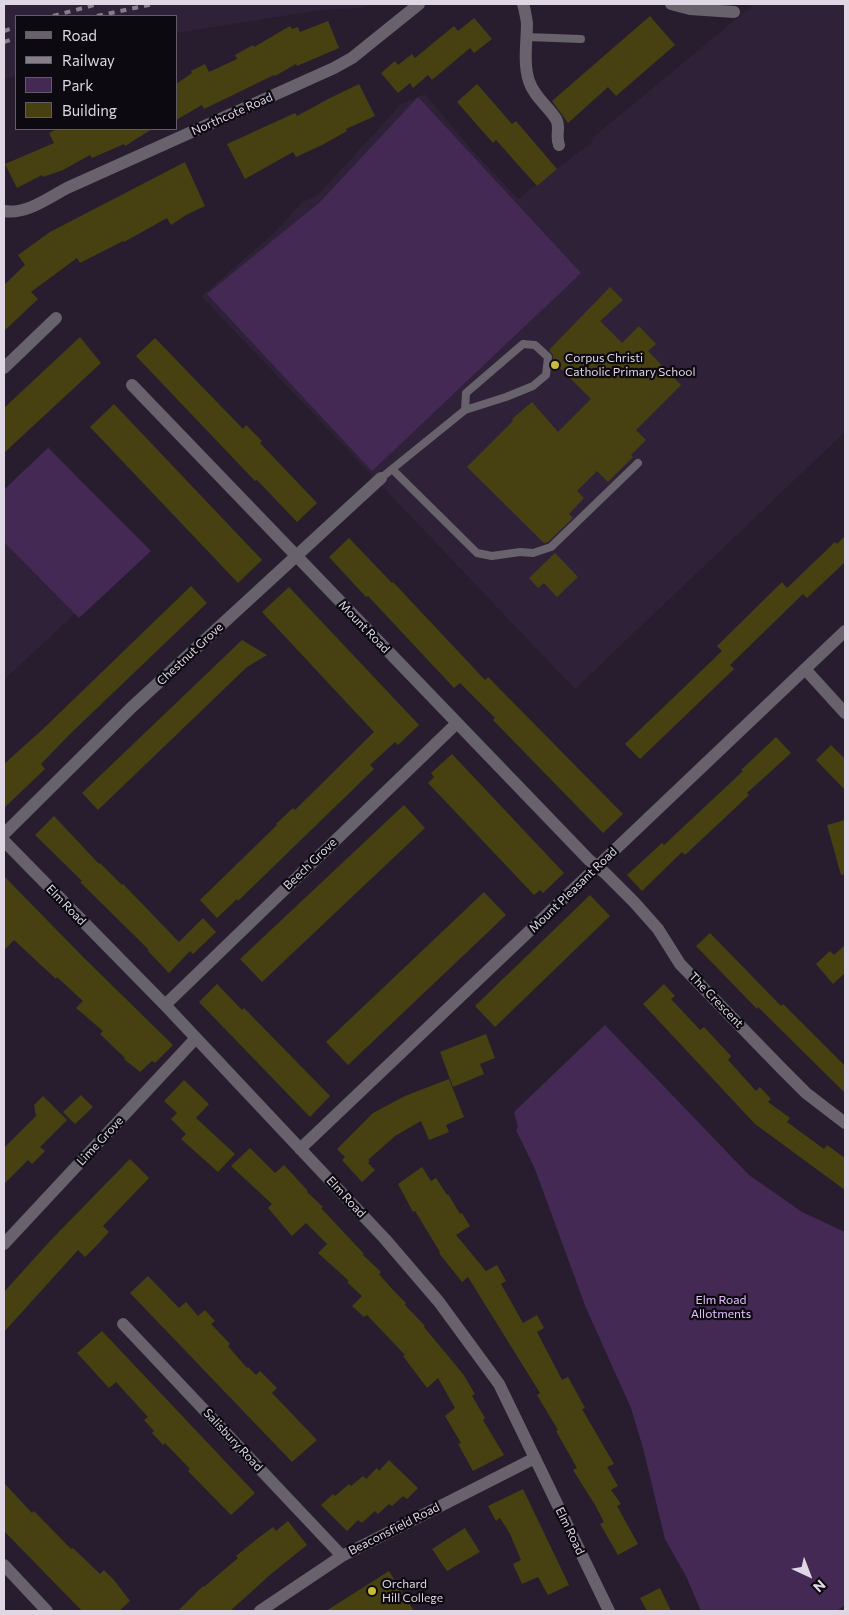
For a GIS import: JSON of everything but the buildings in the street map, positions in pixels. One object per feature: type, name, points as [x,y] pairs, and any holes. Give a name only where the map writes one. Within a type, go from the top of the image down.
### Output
[{"type":"street","name":"Northcote Road","points":[[4,211],[13,213],[26,209],[67,188],[334,68],[352,58],[419,4]]},
{"type":"street","points":[[524,4],[527,21],[528,80],[534,92],[556,120],[559,128],[556,138],[559,145]]},
{"type":"street","points":[[671,4],[690,9],[734,12]]},
{"type":"street","points":[[4,368],[56,318]]},
{"type":"street","name":"Mount Road","points":[[132,385],[588,860],[597,867]]},
{"type":"street","name":"Chestnut Grove","points":[[4,834],[132,707],[381,478]]},
{"type":"street","name":"Mount Pleasant Road","points":[[300,1150],[845,631]]},
{"type":"street","points":[[805,670],[845,713]]},
{"type":"street","name":"Beech Grove","points":[[165,1005],[457,723]]},
{"type":"street","name":"Elm Road","points":[[4,841],[165,1005],[385,1239],[439,1302],[499,1384],[609,1611]]},
{"type":"street","name":"The Crescent","points":[[597,867],[611,879],[658,929],[680,964],[806,1093],[845,1123]]},
{"type":"street","name":"Lime Grove","points":[[4,1244],[196,1038]]},
{"type":"street","name":"Salisbury Road","points":[[124,1324],[342,1556]]},
{"type":"street","name":"Beaconsfield Road","points":[[260,1611],[342,1556],[534,1458]]},
{"type":"street","points":[[4,1565],[47,1611]]},
{"type":"lane","points":[[526,36],[581,39]]},
{"type":"lane","points":[[381,478],[465,410],[506,397],[532,386],[546,375],[548,357],[535,345],[523,344],[466,393],[465,410]]},
{"type":"lane","points":[[392,469],[477,553],[492,556],[520,552],[533,553],[552,548],[638,463]]},
{"type":"shaded area","points":[[4,4],[368,4],[362,8],[321,10],[178,33],[178,15],[15,15],[15,76],[4,79]]},
{"type":"shaded area","name":"Corpus Christi Catholic Primary School","points":[[754,4],[845,4],[845,432],[575,689],[201,296],[273,234],[302,202],[317,196],[401,104],[425,94],[473,151],[518,199],[593,141],[591,139]]},
{"type":"shaded area","points":[[49,446],[144,549],[4,680],[4,489]]},
{"type":"green space","points":[[418,97],[581,273],[372,471],[207,294],[320,202]]},
{"type":"green space","points":[[48,448],[151,551],[79,618],[4,542],[4,490]]},
{"type":"green space","name":"Elm Road Allotments","points":[[605,1025],[749,1175],[802,1212],[845,1232],[845,1605],[837,1611],[701,1611],[686,1576],[665,1539],[643,1448],[631,1408],[586,1308],[535,1169],[516,1130],[518,1127],[514,1112]]},
{"type":"railway","points":[[57,15],[98,4]]},
{"type":"railway","points":[[102,15],[153,4]]},
{"type":"railway","points":[[4,31],[15,27]]},
{"type":"railway","points":[[4,42],[15,38]]},
{"type":"place","name":"Corpus Christi Catholic Primary School","points":[[555,365]]},
{"type":"place","name":"Orchard Hill College","points":[[372,1591]]}]
